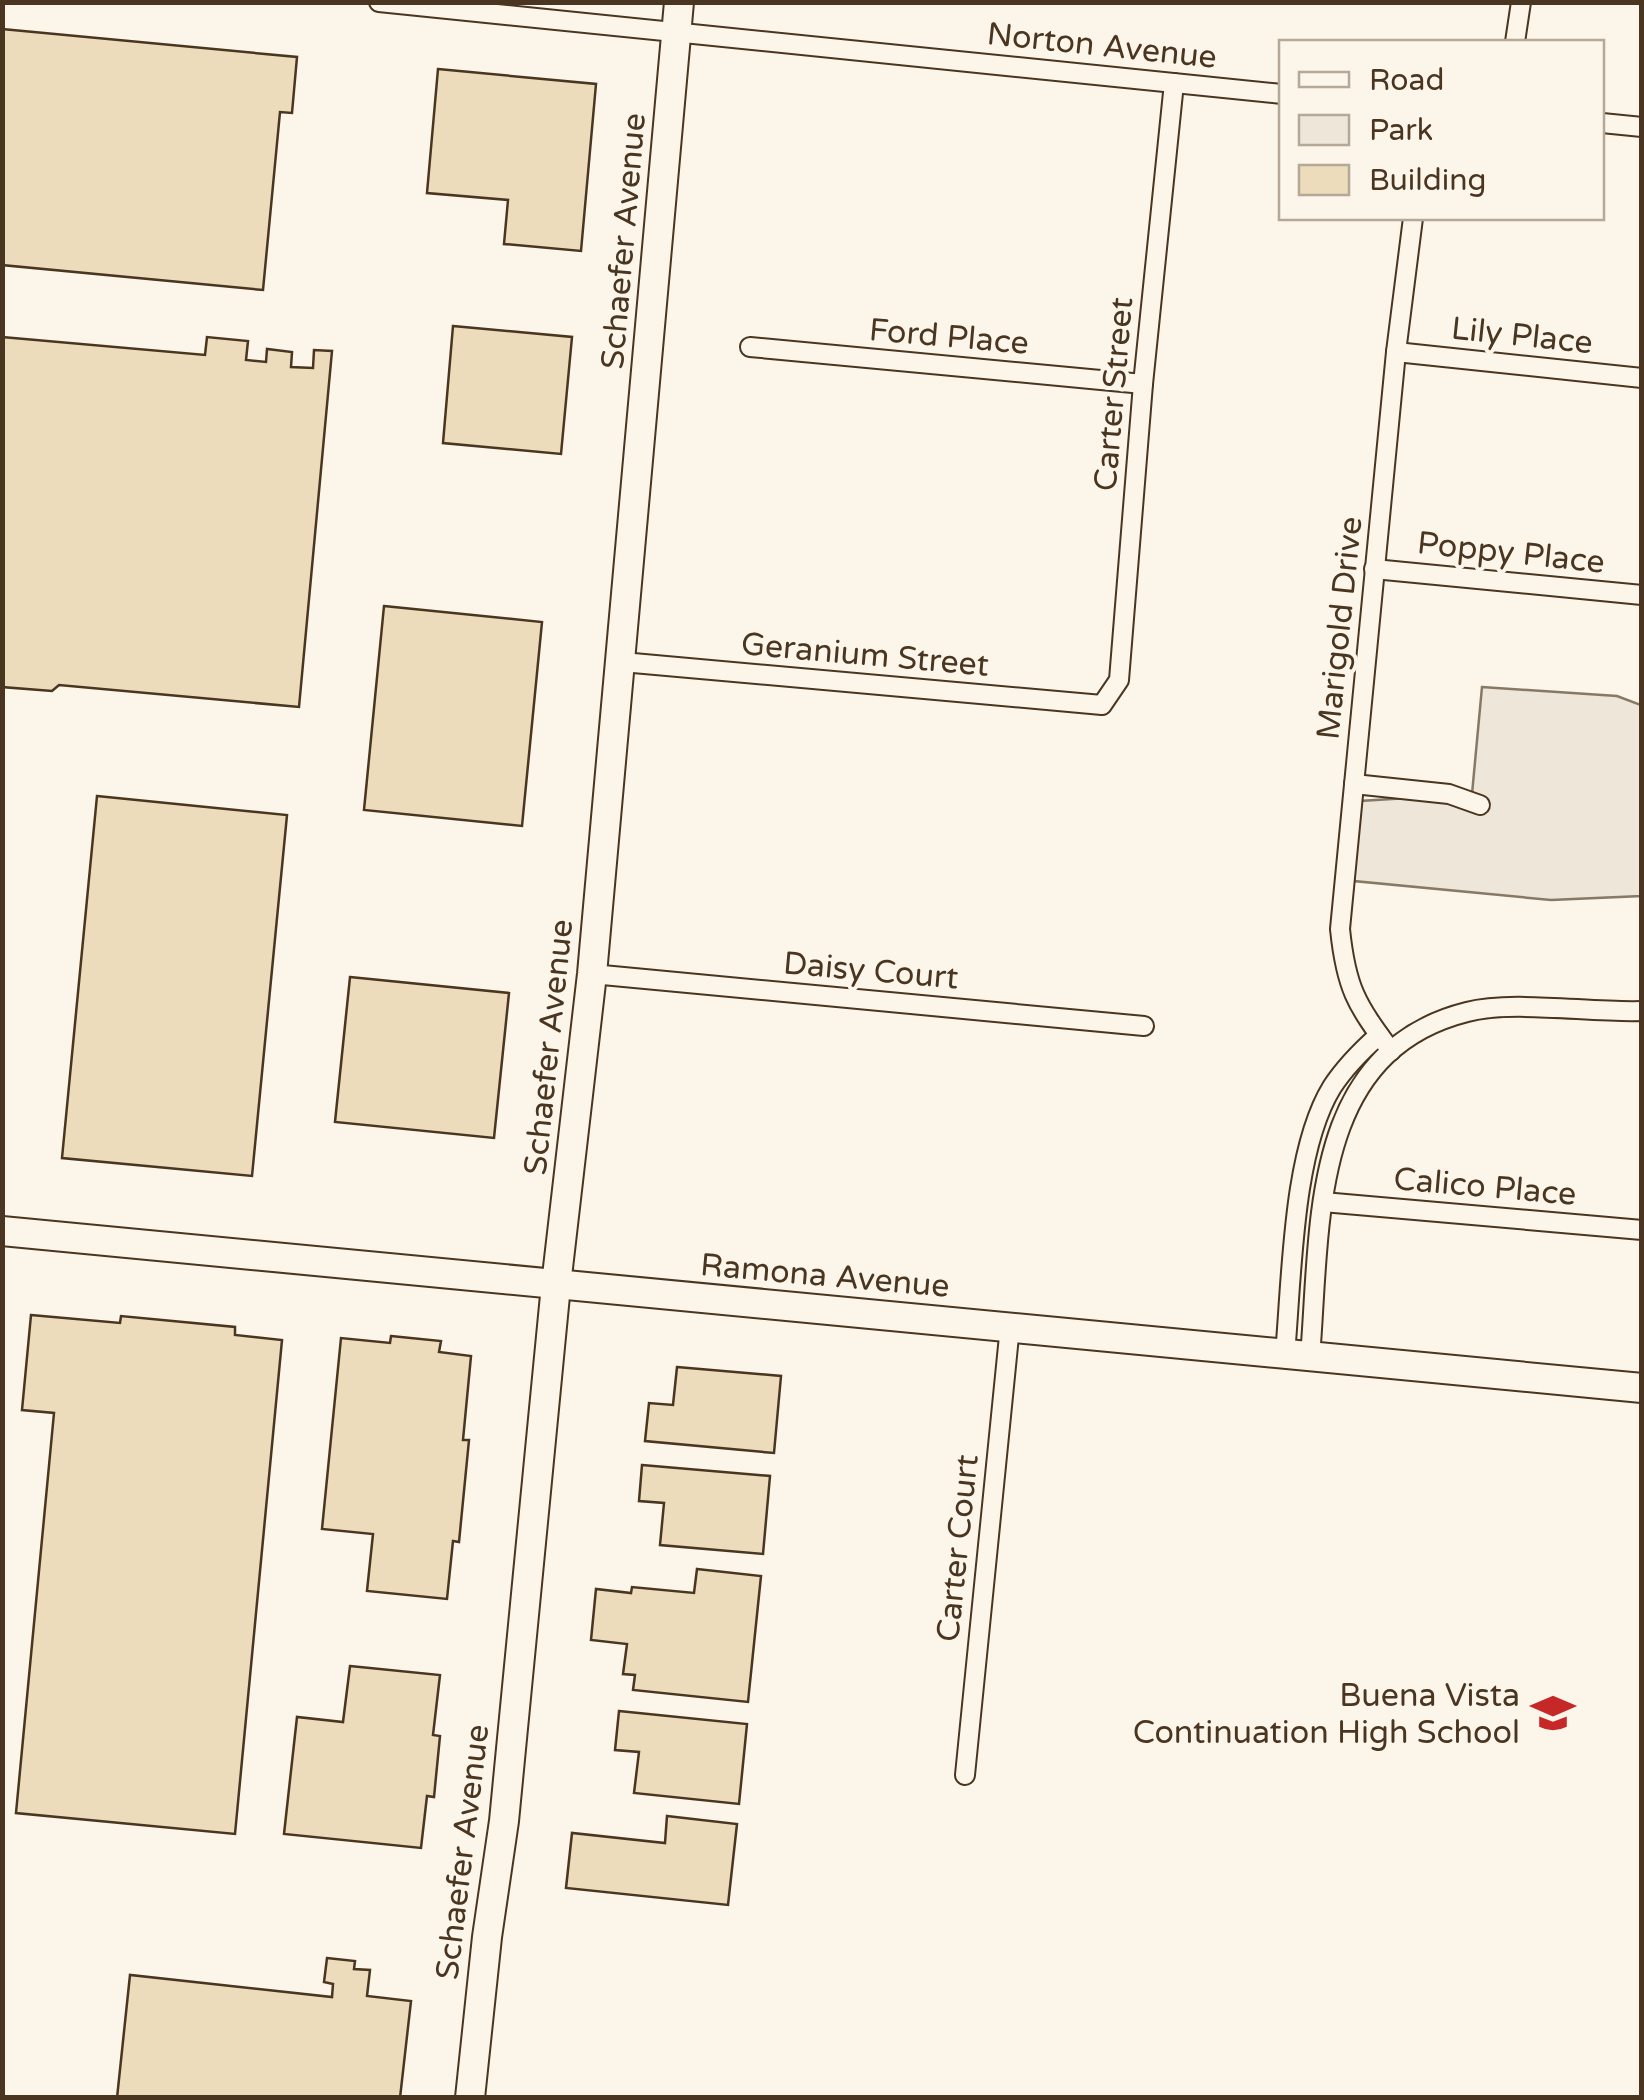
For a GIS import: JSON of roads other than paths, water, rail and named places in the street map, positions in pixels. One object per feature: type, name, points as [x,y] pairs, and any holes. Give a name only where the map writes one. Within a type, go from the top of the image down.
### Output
[{"type":"street","name":"Norton Avenue","points":[[379,2],[1279,94]]},
{"type":"street","name":"Schaefer Avenue","points":[[470,2098],[504,1822],[556,1284],[592,974],[679,2]]},
{"type":"street","points":[[1515,40],[1521,2]]},
{"type":"street","name":"Carter Street","points":[[1102,705],[1119,680],[1143,384],[1174,83]]},
{"type":"street","points":[[1604,123],[1642,128]]},
{"type":"street","name":"Marigold Drive","points":[[1391,1051],[1360,1011],[1348,986],[1341,942],[1374,568],[1413,220]]},
{"type":"street","name":"Ford Place","points":[[750,347],[1143,384]]},
{"type":"street","name":"Lily Place","points":[[1396,352],[1642,378]]},
{"type":"street","name":"Poppy Place","points":[[1374,568],[1642,595]]},
{"type":"street","name":"Geranium Street","points":[[622,662],[1102,705]]},
{"type":"street","points":[[1354,784],[1449,794],[1480,805]]},
{"type":"street","name":"Daisy Court","points":[[592,974],[1144,1026]]},
{"type":"street","points":[[1297,1355],[1331,1155],[1346,1107],[1367,1073],[1391,1051],[1429,1026],[1469,1011],[1642,1010]]},
{"type":"street","points":[[1297,1355],[1302,1188],[1315,1126],[1323,1104],[1346,1068],[1379,1035]]},
{"type":"street","name":"Calico Place","points":[[1323,1202],[1642,1230]]},
{"type":"street","name":"Ramona Avenue","points":[[2,1231],[1642,1388]]},
{"type":"street","name":"Carter Court","points":[[965,1775],[1010,1326]]},
{"type":"place","name":"Buena Vista Continuation High School","points":[[1553,1713]]}]
